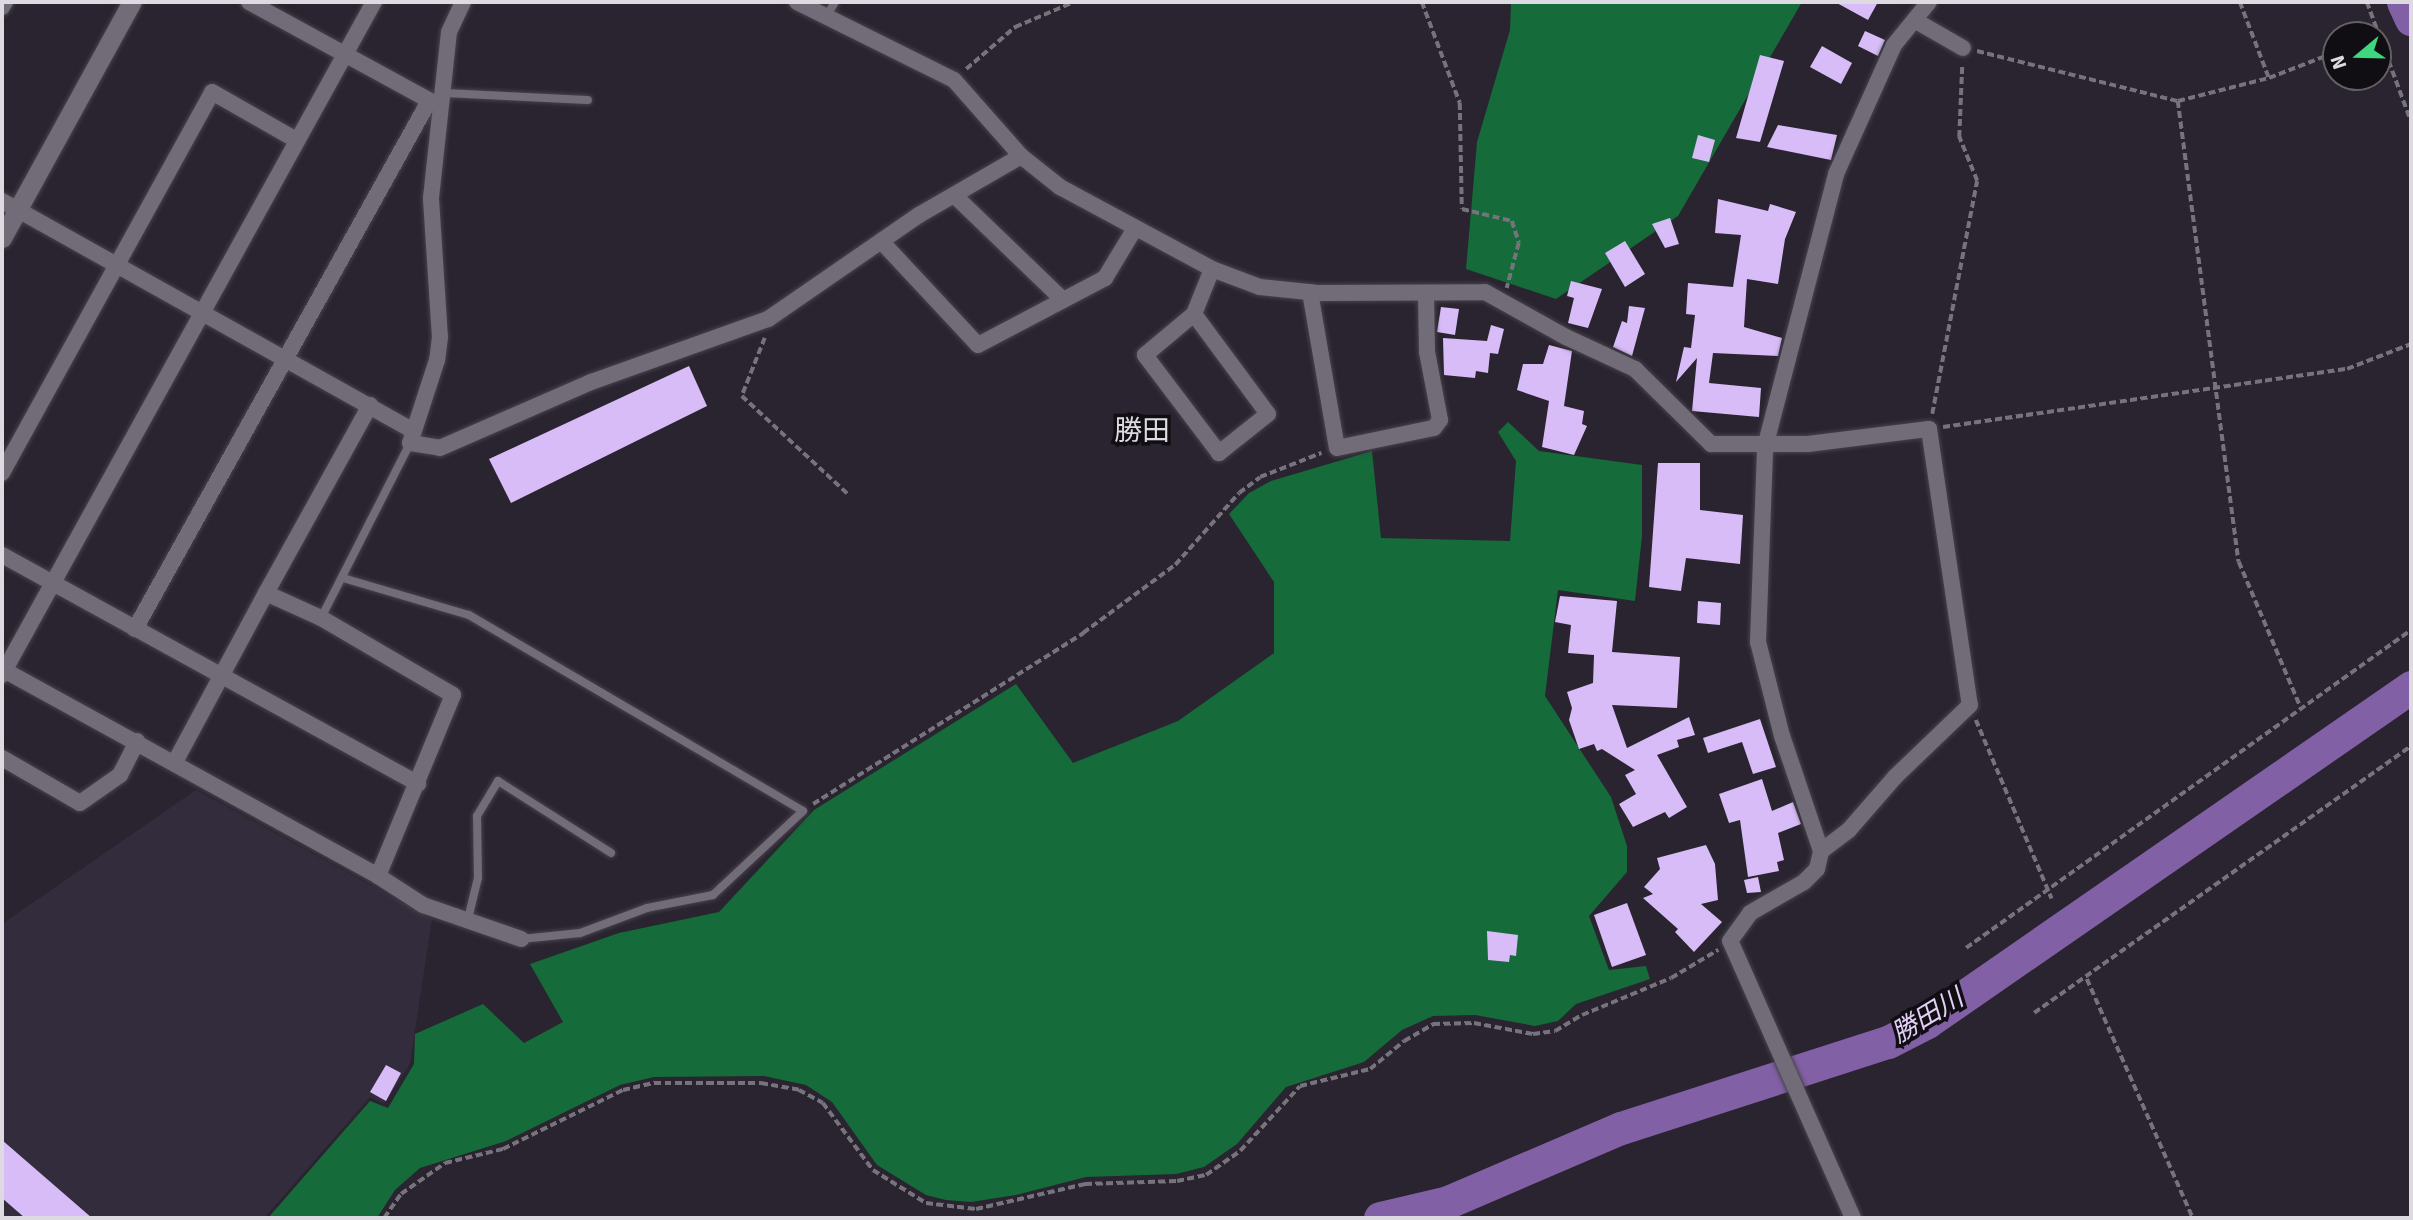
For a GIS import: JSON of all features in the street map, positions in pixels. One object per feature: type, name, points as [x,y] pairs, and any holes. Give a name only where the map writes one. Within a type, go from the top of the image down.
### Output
[{"type":"street","points":[[2,7],[5,2]]},
{"type":"street","points":[[2,238],[10,205],[132,2]]},
{"type":"street","points":[[249,2],[438,100]]},
{"type":"street","points":[[374,2],[3,671],[175,762],[378,876],[424,905],[467,923],[521,939]]},
{"type":"street","points":[[411,436],[422,415],[440,337],[431,199],[438,100],[449,32],[463,2]]},
{"type":"street","points":[[797,2],[954,80],[1021,156],[1060,187],[1134,230],[1212,269],[1260,287],[1310,292],[1485,292],[1566,337],[1636,369],[1712,444],[1765,447],[1929,429],[1970,705],[1895,777],[1849,830],[1821,851]]},
{"type":"street","points":[[1853,1218],[1730,941],[1750,913],[1804,882],[1817,869],[1821,851],[1782,736],[1758,642],[1765,447],[1836,174],[1894,45],[1929,2]]},
{"type":"street","points":[[1916,21],[1963,48]]},
{"type":"street","points":[[2,473],[212,92],[296,140]]},
{"type":"street","points":[[135,629],[286,360],[438,100]]},
{"type":"street","points":[[10,205],[115,266],[370,405],[411,436],[439,448],[590,382],[735,333],[776,313],[881,241],[1021,156]]},
{"type":"street","points":[[954,195],[1063,300]]},
{"type":"street","points":[[881,241],[978,345],[1105,278],[1134,230]]},
{"type":"street","points":[[1194,314],[1268,414],[1219,453],[1145,355],[1194,314],[1212,269]]},
{"type":"street","points":[[1310,292],[1336,448],[1434,428],[1440,420],[1427,352],[1426,293]]},
{"type":"street","points":[[175,762],[370,405]]},
{"type":"street","points":[[2,555],[418,784]]},
{"type":"street","points":[[266,593],[321,618],[453,695],[378,876]]},
{"type":"street","points":[[2,758],[80,803],[120,775],[137,741]]},
{"type":"lane","points":[[826,16],[835,2]]},
{"type":"lane","points":[[438,100],[588,100]]},
{"type":"lane","points":[[321,618],[411,436]]},
{"type":"lane","points":[[343,578],[469,615],[803,811],[713,895],[647,908],[580,933],[521,939]]},
{"type":"lane","points":[[467,923],[478,878],[477,816],[498,781],[611,853]]},
{"type":"path","points":[[954,80],[1015,27],[1074,2]]},
{"type":"path","points":[[1422,2],[1460,103],[1462,209],[1512,221],[1519,243],[1503,300]]},
{"type":"path","points":[[2240,2],[2269,78]]},
{"type":"path","points":[[2367,2],[2374,21]]},
{"type":"path","points":[[2322,57],[2269,78],[2178,101],[1963,48],[1959,137],[1976,181],[1929,429],[2347,369],[2411,344]]},
{"type":"path","points":[[2392,70],[2411,121]]},
{"type":"path","points":[[2178,101],[2239,562],[2301,708]]},
{"type":"path","points":[[776,313],[741,396],[849,495]]},
{"type":"path","points":[[803,811],[1124,603],[1175,565],[1239,493],[1259,478],[1336,448]]},
{"type":"path","points":[[1966,948],[2411,630]]},
{"type":"path","points":[[1970,705],[2052,899]]},
{"type":"path","points":[[2034,1013],[2087,979],[2411,746]]},
{"type":"path","points":[[384,1218],[401,1194],[445,1163],[503,1149],[623,1090],[654,1083],[761,1083],[799,1090],[823,1103],[873,1170],[926,1203],[976,1209],[1085,1184],[1177,1181],[1206,1175],[1240,1152],[1300,1086],[1370,1069],[1404,1041],[1433,1024],[1474,1023],[1533,1034],[1555,1031],[1582,1015],[1671,978],[1730,941]]},
{"type":"path","points":[[2087,979],[2193,1218]]},
{"type":"shaded area","points":[[196,790],[432,919],[410,1064],[384,1104],[370,1097],[264,1218],[2,1218],[2,924]]},
{"type":"green space","points":[[1511,2],[1802,2],[1678,216],[1556,299],[1466,269],[1477,142],[1510,30]]},
{"type":"green space","points":[[1508,422],[1539,451],[1642,465],[1642,536],[1635,601],[1558,590],[1545,696],[1611,797],[1627,846],[1627,872],[1589,916],[1609,970],[1646,966],[1650,979],[1576,1004],[1558,1021],[1535,1026],[1475,1015],[1433,1016],[1402,1030],[1364,1062],[1286,1087],[1237,1144],[1204,1167],[1176,1174],[1086,1177],[1016,1195],[971,1202],[946,1200],[926,1195],[877,1165],[832,1102],[806,1085],[764,1076],[654,1077],[620,1085],[506,1141],[420,1168],[395,1190],[377,1218],[268,1218],[370,1101],[388,1108],[414,1064],[415,1034],[483,1004],[524,1043],[563,1022],[530,964],[619,933],[719,912],[814,810],[1016,684],[1073,763],[1178,721],[1274,653],[1274,582],[1229,514],[1249,493],[1271,481],[1372,451],[1381,538],[1510,541],[1516,461],[1498,432]]},
{"type":"building","points":[[1835,2],[1878,2],[1868,20]]},
{"type":"building","points":[[1865,31],[1885,40],[1878,56],[1858,46]]},
{"type":"building","points":[[1822,46],[1852,63],[1841,84],[1810,67]]},
{"type":"building","points":[[1760,55],[1784,61],[1760,142],[1736,138]]},
{"type":"building","points":[[1778,125],[1837,135],[1831,160],[1767,147]]},
{"type":"building","points":[[1698,135],[1715,140],[1709,162],[1692,158]]},
{"type":"building","points":[[1718,199],[1768,211],[1770,204],[1796,212],[1785,239],[1778,284],[1747,279],[1744,327],[1782,338],[1778,356],[1713,353],[1709,383],[1761,388],[1759,417],[1692,411],[1697,358],[1676,382],[1684,347],[1691,348],[1695,315],[1686,314],[1688,283],[1733,287],[1741,235],[1715,233]]},
{"type":"building","points":[[1670,218],[1679,244],[1665,248],[1652,224]]},
{"type":"building","points":[[1625,241],[1645,274],[1625,287],[1605,253]]},
{"type":"building","points":[[1571,281],[1602,289],[1588,328],[1568,323],[1574,298],[1567,296]]},
{"type":"building","points":[[1629,306],[1645,308],[1632,356],[1613,347],[1622,321],[1627,323]]},
{"type":"building","points":[[1441,307],[1459,309],[1455,335],[1437,332]]},
{"type":"building","points":[[1491,325],[1504,329],[1498,354],[1490,353],[1488,373],[1476,371],[1475,378],[1444,375],[1443,338],[1487,341]]},
{"type":"building","points":[[1549,345],[1572,351],[1564,406],[1584,411],[1582,424],[1587,426],[1574,455],[1542,447],[1549,401],[1517,390],[1523,364],[1543,364]]},
{"type":"building","points":[[689,366],[707,406],[511,503],[489,459]]},
{"type":"building","points":[[1658,463],[1700,463],[1700,510],[1743,515],[1740,564],[1686,558],[1681,591],[1649,587]]},
{"type":"building","points":[[1560,596],[1617,601],[1612,652],[1680,657],[1677,708],[1612,705],[1627,748],[1689,717],[1695,735],[1677,740],[1679,747],[1657,755],[1687,807],[1669,818],[1665,812],[1633,827],[1619,804],[1636,794],[1625,775],[1635,770],[1602,749],[1597,751],[1594,744],[1579,749],[1569,720],[1572,708],[1567,692],[1593,683],[1594,655],[1568,653],[1571,625],[1555,622]]},
{"type":"building","points":[[1698,601],[1721,603],[1720,625],[1697,623]]},
{"type":"building","points":[[1760,719],[1776,767],[1753,774],[1742,742],[1708,753],[1703,738]]},
{"type":"building","points":[[1762,779],[1772,811],[1793,802],[1801,824],[1778,833],[1784,860],[1777,862],[1779,871],[1748,877],[1740,820],[1729,823],[1719,794]]},
{"type":"building","points":[[1706,845],[1715,864],[1718,900],[1701,904],[1722,922],[1694,952],[1675,932],[1678,929],[1643,898],[1653,894],[1644,887],[1660,869],[1657,858]]},
{"type":"building","points":[[1758,877],[1761,892],[1747,893],[1744,880]]},
{"type":"building","points":[[1627,903],[1646,955],[1612,967],[1594,915]]},
{"type":"building","points":[[1487,931],[1518,935],[1516,956],[1510,955],[1509,962],[1488,960]]},
{"type":"building","points":[[386,1065],[401,1073],[386,1101],[370,1092]]},
{"type":"building","points":[[2,1140],[92,1218],[25,1218],[2,1198]]},
{"type":"waterway","name":"勝田川","points":[[2403,2],[2411,19]]},
{"type":"waterway","name":"勝田川","points":[[1380,1218],[1448,1202],[1621,1128],[1888,1042],[1927,1022],[2411,687]]},
{"type":"district","name":"勝田","points":[[1142,431]]}]
